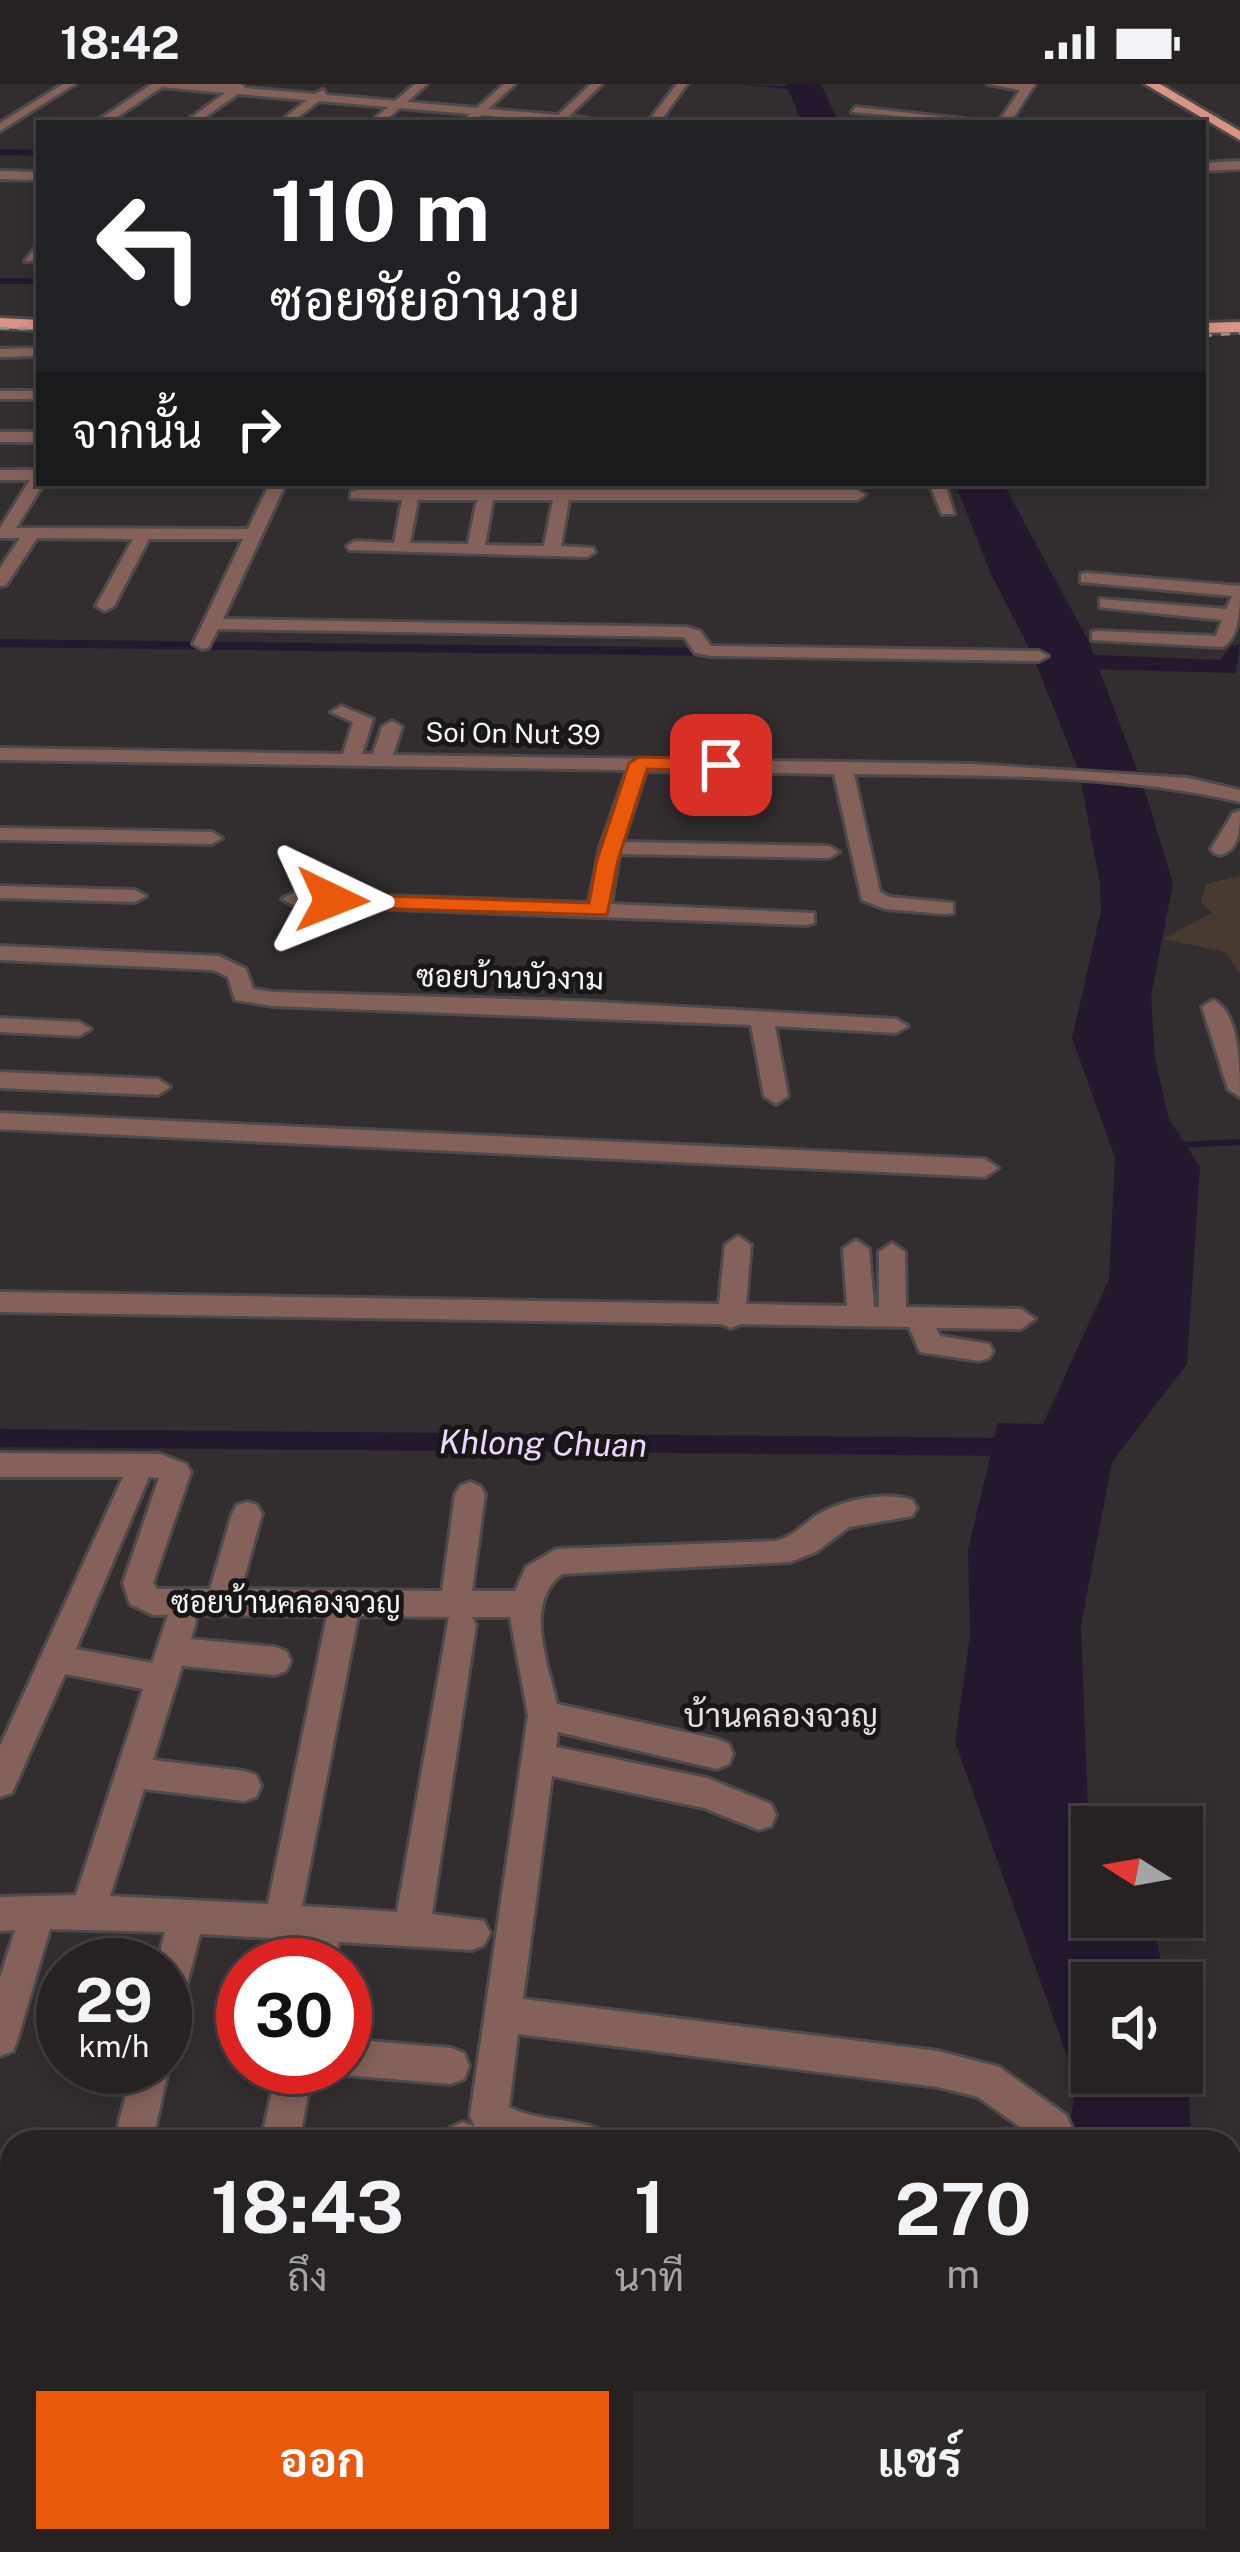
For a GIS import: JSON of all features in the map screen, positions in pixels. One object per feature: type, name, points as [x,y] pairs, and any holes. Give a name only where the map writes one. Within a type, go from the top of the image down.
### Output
[{"type":"main road","points":[[1134,84],[1197,120]]},
{"type":"main road","points":[[1151,84],[1237,133]]},
{"type":"main road","points":[[1206,126],[1240,148]]},
{"type":"main road","points":[[0,323],[36,325]]},
{"type":"main road","points":[[1207,333],[1240,327]]},
{"type":"main road","points":[[1207,333],[1240,338]]},
{"type":"main road","points":[[0,335],[36,337]]},
{"type":"street","points":[[0,128],[70,84]]},
{"type":"street","points":[[105,120],[160,84],[240,87]]},
{"type":"street","points":[[196,84],[559,120],[597,84]]},
{"type":"street","points":[[288,120],[334,84]]},
{"type":"street","points":[[379,120],[422,84]]},
{"type":"street","points":[[470,120],[510,84]]},
{"type":"street","points":[[654,120],[682,84]]},
{"type":"street","points":[[993,84],[1029,86]]},
{"type":"street","points":[[1006,120],[1029,86]]},
{"type":"street","points":[[194,120],[240,87]]},
{"type":"street","points":[[856,110],[899,119]]},
{"type":"street","points":[[1206,167],[1240,165]]},
{"type":"street","points":[[0,175],[36,176]]},
{"type":"street","points":[[0,194],[18,175]]},
{"type":"street","points":[[0,353],[36,352]]},
{"type":"street","points":[[0,395],[36,395]]},
{"type":"street","points":[[0,437],[36,437]]},
{"type":"street","points":[[0,475],[36,477]]},
{"type":"street","points":[[2,533],[36,482]]},
{"type":"street","points":[[202,644],[277,486]]},
{"type":"street","points":[[939,486],[948,511]]},
{"type":"street","points":[[352,519],[358,489],[411,495],[653,496],[782,489],[858,496]]},
{"type":"street","points":[[401,548],[411,495]]},
{"type":"street","points":[[476,550],[486,495]]},
{"type":"street","points":[[552,551],[562,495]]},
{"type":"street","points":[[652,520],[653,496]]},
{"type":"street","points":[[2,533],[255,534]]},
{"type":"street","points":[[0,581],[32,533]]},
{"type":"street","points":[[106,606],[144,533]]},
{"type":"street","points":[[355,546],[587,552]]},
{"type":"street","points":[[1087,578],[1240,594],[1222,642],[1098,636]]},
{"type":"street","points":[[1106,603],[1230,615]]},
{"type":"street","points":[[212,624],[686,632],[694,635],[701,649],[711,651],[1039,656]]},
{"type":"street","points":[[341,712],[363,718],[351,759]]},
{"type":"street","points":[[382,758],[392,727]]},
{"type":"street","name":"Soi On Nut 39","points":[[0,754],[843,767],[1188,784],[1240,796]]},
{"type":"street","points":[[599,910],[610,848],[639,763]]},
{"type":"street","points":[[843,767],[870,895],[885,903],[945,908]]},
{"type":"street","points":[[1221,849],[1240,817]]},
{"type":"street","points":[[0,834],[212,838]]},
{"type":"street","points":[[610,848],[829,852]]},
{"type":"street","points":[[0,892],[134,896]]},
{"type":"street","points":[[293,899],[806,918]]},
{"type":"street","name":"ซอยบ้านบัวงาม","points":[[0,953],[219,962],[235,969],[239,990],[252,997],[896,1027]]},
{"type":"street","points":[[1213,1007],[1240,1089]]},
{"type":"street","points":[[762,1020],[776,1096]]},
{"type":"street","points":[[0,1025],[80,1029]]},
{"type":"street","points":[[0,1080],[158,1087]]},
{"type":"street","points":[[0,1121],[985,1168]]},
{"type":"street","points":[[731,1318],[738,1246]]},
{"type":"street","points":[[856,1249],[861,1318]]},
{"type":"street","points":[[892,1252],[906,1319],[930,1345],[980,1351]]},
{"type":"street","points":[[0,1302],[731,1318],[1021,1319]]},
{"type":"street","name":"ซอยบ้านคลองจวญ","points":[[0,1465],[160,1466],[176,1472],[175,1486],[142,1567],[141,1595],[152,1602],[458,1614],[525,1604]]},
{"type":"street","points":[[0,1782],[136,1481]]},
{"type":"street","points":[[412,1928],[458,1614],[470,1494]]},
{"type":"street","points":[[514,2130],[489,2116],[544,1715],[527,1641],[525,1604],[537,1576],[556,1562],[804,1548],[830,1522],[845,1515],[902,1508]]},
{"type":"street","points":[[222,1602],[247,1514]]},
{"type":"street","points":[[281,1922],[343,1615]]},
{"type":"street","points":[[54,1658],[172,1650],[275,1661]]},
{"type":"street","points":[[88,1911],[172,1650]]},
{"type":"street","points":[[544,1715],[717,1754]]},
{"type":"street","points":[[538,1758],[707,1793],[760,1815]]},
{"type":"street","points":[[132,1773],[244,1786]]},
{"type":"street","points":[[0,1914],[88,1911],[472,1933]]},
{"type":"street","points":[[0,2038],[38,1913]]},
{"type":"street","points":[[181,1938],[186,1917]]},
{"type":"street","points":[[322,1938],[325,1924]]},
{"type":"street","points":[[502,2014],[938,2069],[996,2085],[1053,2128]]},
{"type":"street","points":[[372,2059],[451,2066]]},
{"type":"street","points":[[136,2130],[145,2094]]},
{"type":"street","points":[[283,2130],[290,2094]]},
{"type":"shaded area","points":[[786,84],[821,84],[838,120],[801,120]]},
{"type":"shaded area","points":[[558,486],[560,491],[386,491],[367,487]]},
{"type":"shaded area","points":[[956,486],[1005,486],[1088,640],[1144,788],[1173,883],[1151,996],[1155,1059],[1169,1119],[1200,1167],[1187,1364],[1112,1462],[1081,1625],[1088,1806],[1071,1806],[1071,1938],[1156,1938],[1161,1962],[1071,1962],[1071,2067],[955,1742],[970,1636],[968,1550],[998,1423],[1043,1424],[1109,1279],[1115,1158],[1072,1038],[1101,911],[1100,884],[1079,772],[1033,656],[991,574]]},
{"type":"shaded area","points":[[1240,876],[1240,974],[1225,952],[1163,939],[1212,913],[1201,902],[1206,884]]},
{"type":"shaded area","points":[[1075,2094],[1189,2094],[1190,2130],[1069,2130]]},
{"type":"waterway","points":[[741,84],[806,88]]},
{"type":"waterway","points":[[0,152],[36,153]]},
{"type":"waterway","points":[[0,281],[36,281]]},
{"type":"waterway","points":[[0,643],[719,652]]},
{"type":"waterway","points":[[1083,685],[1074,661],[1227,668],[1240,651]]},
{"type":"waterway","points":[[1178,1145],[1240,1142]]},
{"type":"waterway","name":"Khlong Chuan","points":[[0,1438],[1019,1447]]},
{"type":"railway","points":[[0,328],[36,329]]},
{"type":"railway","points":[[1206,336],[1240,333]]},
{"type":"district","name":"บ้านคลองจวญ","points":[[781,1715]]},
{"type":"route","points":[[332,900],[599,910],[607,860],[639,763],[721,765]]}]
